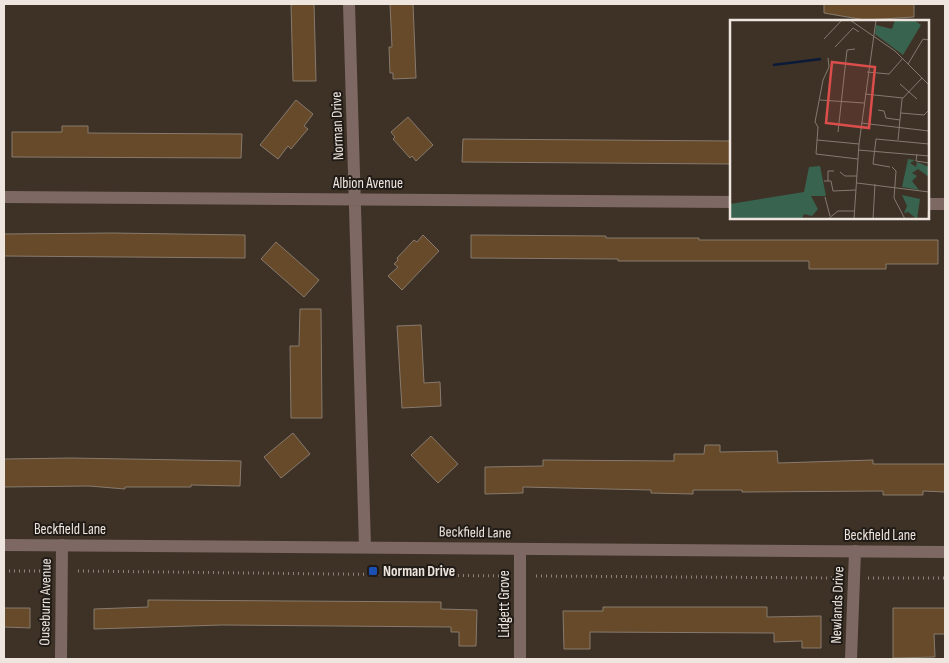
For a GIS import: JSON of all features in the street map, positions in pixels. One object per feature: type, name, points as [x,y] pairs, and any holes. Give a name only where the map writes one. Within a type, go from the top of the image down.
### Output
[{"type":"street","name":"Norman Drive","points":[[350,4],[365,547]]},
{"type":"street","name":"Albion Avenue","points":[[4,197],[730,202]]},
{"type":"street","points":[[929,204],[945,204]]},
{"type":"street","name":"Beckfield Lane","points":[[4,545],[945,552]]},
{"type":"street","name":"Ouseburn Avenue","points":[[61,659],[62,545]]},
{"type":"street","name":"Lidgett Grove","points":[[520,549],[520,659]]},
{"type":"street","name":"Newlands Drive","points":[[851,659],[855,551]]},
{"type":"path","points":[[4,571],[945,578]]},
{"type":"building","points":[[291,4],[314,4],[316,81],[293,81]]},
{"type":"building","points":[[390,4],[413,4],[416,78],[393,79],[393,73],[390,73],[389,47],[392,47]]},
{"type":"building","points":[[824,4],[914,4],[914,17],[865,20],[824,13]]},
{"type":"building","points":[[296,100],[313,114],[304,126],[308,129],[291,149],[288,146],[278,159],[260,145]]},
{"type":"building","points":[[408,117],[433,145],[416,161],[412,156],[410,158],[393,139],[395,137],[391,132]]},
{"type":"building","points":[[62,126],[88,126],[88,133],[242,134],[241,158],[12,157],[12,132],[62,132]]},
{"type":"building","points":[[463,139],[730,141],[730,164],[462,162]]},
{"type":"building","points":[[4,234],[245,235],[245,258],[4,256]]},
{"type":"building","points":[[423,235],[439,251],[402,290],[388,276],[398,267],[394,264],[398,260],[397,258],[414,240],[417,242]]},
{"type":"building","points":[[471,235],[699,238],[699,240],[938,240],[938,264],[886,264],[886,269],[809,269],[809,261],[618,261],[618,259],[471,258]]},
{"type":"building","points":[[276,242],[319,280],[304,297],[261,259]]},
{"type":"building","points":[[300,309],[321,309],[322,418],[291,418],[290,346],[299,346]]},
{"type":"building","points":[[421,325],[424,383],[440,382],[441,406],[402,408],[397,326]]},
{"type":"building","points":[[293,433],[310,454],[281,478],[264,457]]},
{"type":"building","points":[[431,436],[458,464],[438,483],[411,455]]},
{"type":"building","points":[[705,445],[720,445],[720,452],[777,451],[778,463],[873,460],[873,464],[945,464],[945,492],[923,491],[923,495],[883,495],[883,491],[742,492],[742,490],[693,490],[693,494],[651,493],[651,490],[523,487],[523,493],[485,494],[485,467],[543,466],[543,460],[674,461],[674,454],[704,454]]},
{"type":"building","points":[[71,458],[241,461],[240,486],[191,485],[191,487],[125,487],[125,489],[89,486],[4,487],[4,459]]},
{"type":"building","points":[[148,600],[441,602],[441,609],[477,610],[476,646],[459,646],[459,632],[451,632],[451,627],[222,625],[94,629],[94,609],[148,607]]},
{"type":"building","points":[[603,607],[767,607],[767,617],[821,616],[821,648],[802,648],[802,641],[774,642],[774,633],[590,632],[590,649],[564,649],[563,611],[603,611]]},
{"type":"building","points":[[4,608],[30,608],[30,628],[4,627]]},
{"type":"building","points":[[893,608],[945,608],[945,634],[934,634],[935,657],[893,658]]},
{"type":"place","name":"Norman Drive","points":[[373,571]]}]
